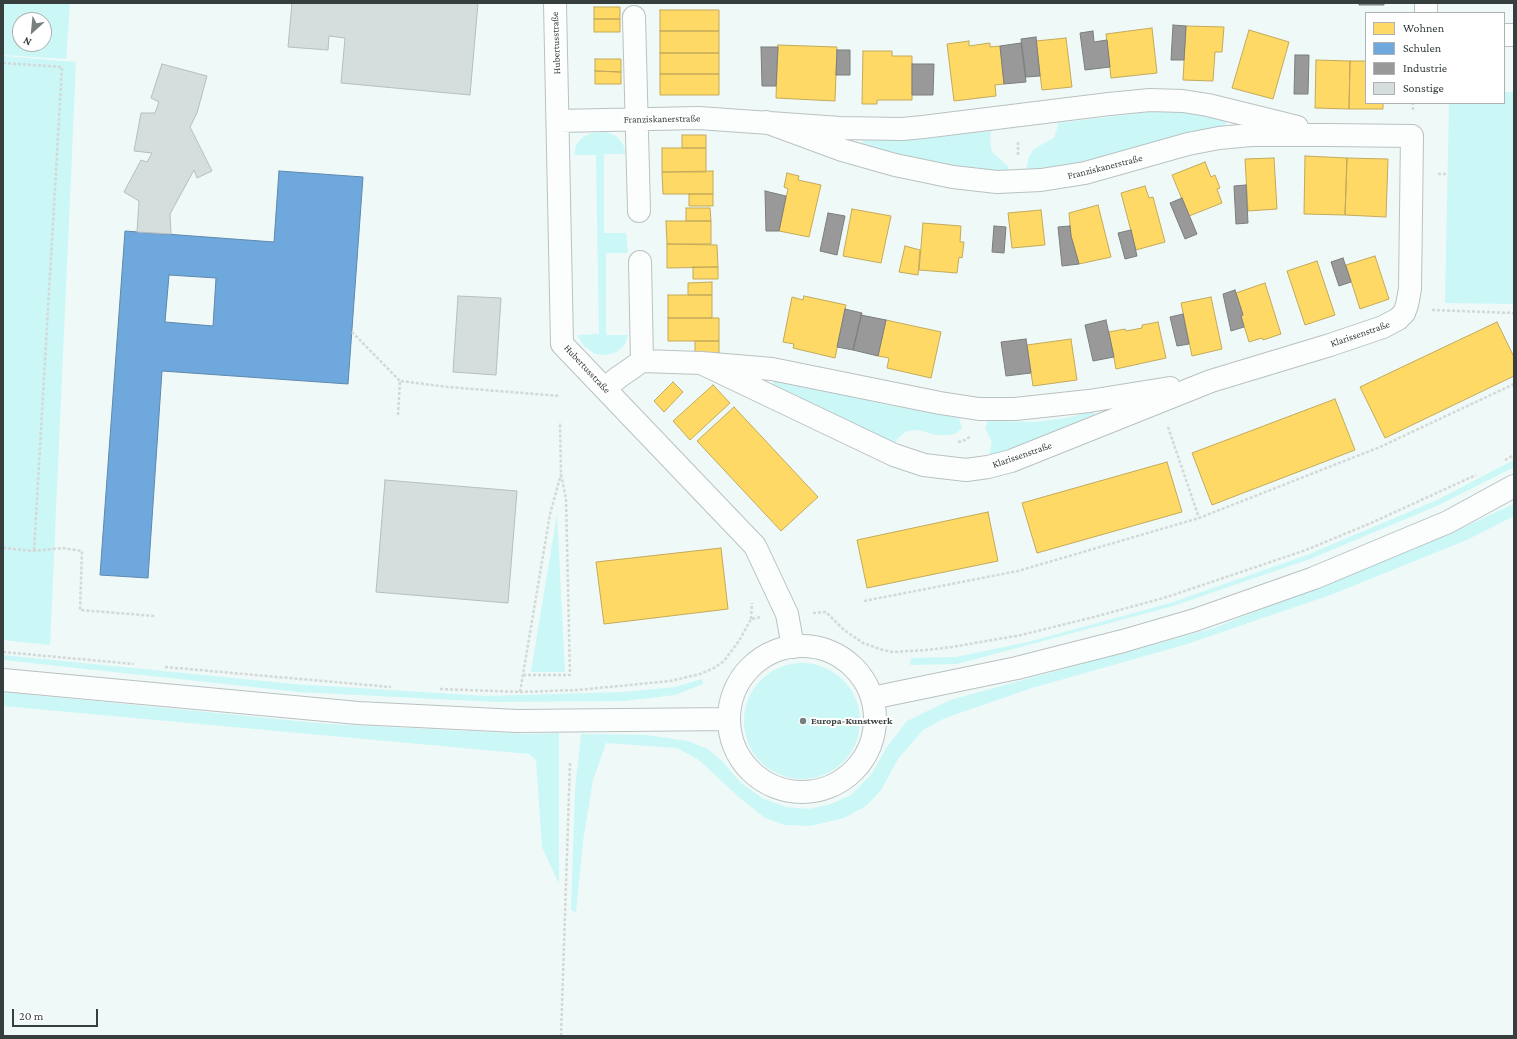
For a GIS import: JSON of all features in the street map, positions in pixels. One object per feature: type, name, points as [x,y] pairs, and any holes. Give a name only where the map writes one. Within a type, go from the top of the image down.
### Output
[{"type":"street","name":"Hubertusstraße","points":[[555,3],[562,344],[755,546],[788,614],[793,647]]},
{"type":"street","points":[[634,17],[639,211]]},
{"type":"street","name":"Franziskanerstraße","points":[[558,121],[699,118],[840,128],[902,129],[1150,100],[1183,101],[1208,105],[1330,134]]},
{"type":"street","name":"Franziskanerstraße","points":[[766,122],[842,150],[895,165],[953,177],[997,182],[1063,178],[1188,144],[1219,138],[1251,135],[1330,134],[1412,136],[1410,289],[1406,309]]},
{"type":"street","points":[[605,388],[642,361],[640,262]]},
{"type":"street","name":"Klarissenstraße","points":[[701,363],[879,449],[908,461],[946,468],[973,469],[1011,461],[1211,381],[1330,345],[1383,327],[1398,320],[1406,309]]},
{"type":"street","name":"Klarissenstraße","points":[[642,361],[701,363],[772,369],[976,409],[1015,409],[1060,404],[1211,381]]},
{"type":"street","points":[[872,698],[1017,668],[1123,641],[1195,620],[1314,578],[1448,522],[1514,486]]},
{"type":"street","points":[[793,647],[813,647],[833,653],[850,664],[864,680],[872,698],[876,723],[870,747],[856,769],[837,784],[813,792],[788,791],[765,782],[746,765],[733,744],[729,719],[732,698],[741,679],[755,663],[773,653],[793,647]]},
{"type":"street","points":[[3,680],[228,701],[390,714],[517,721],[729,719]]},
{"type":"path","points":[[3,63],[62,67],[34,551]]},
{"type":"path","points":[[1018,181],[1019,115]]},
{"type":"path","points":[[1406,309],[1514,313]]},
{"type":"path","points":[[352,332],[400,381],[448,387],[560,396]]},
{"type":"path","points":[[398,415],[400,381]]},
{"type":"path","points":[[864,601],[1018,571],[1199,518],[1380,447],[1514,384]]},
{"type":"path","points":[[1159,402],[1199,518]]},
{"type":"path","points":[[973,469],[980,450],[971,436],[976,409]]},
{"type":"path","points":[[523,675],[570,676],[566,499],[561,474],[560,422]]},
{"type":"path","points":[[520,692],[550,514],[561,474]]},
{"type":"path","points":[[3,548],[34,551],[62,548],[82,551],[80,610],[155,616]]},
{"type":"path","points":[[561,1036],[570,763]]},
{"type":"shaded area","points":[[3,3],[70,3],[66,59],[3,55]]},
{"type":"shaded area","points":[[3,56],[76,62],[50,645],[3,640]]},
{"type":"shaded area","points":[[1505,92],[1514,92],[1514,304],[1445,303],[1449,104],[1505,104]]},
{"type":"shaded area","points":[[1157,111],[1189,112],[1227,120],[1225,128],[1089,165],[1025,173],[1029,157],[1033,150],[1054,138],[1058,123]]},
{"type":"shaded area","points":[[991,131],[990,141],[992,152],[1008,166],[1009,174],[967,170],[862,147],[863,140],[910,140]]},
{"type":"shaded area","points":[[606,132],[616,136],[623,144],[626,154],[604,154],[604,233],[626,233],[628,253],[606,253],[606,335],[628,335],[625,344],[617,352],[607,355],[595,354],[584,346],[577,335],[599,334],[596,155],[574,155],[576,145],[583,137],[592,133]]},
{"type":"shaded area","points":[[775,379],[883,404],[959,418],[962,428],[955,434],[947,435],[935,435],[919,430],[907,431],[899,437],[894,444],[772,386]]},
{"type":"shaded area","points":[[1094,411],[1096,417],[1018,448],[989,455],[992,442],[985,428],[988,421],[1034,422],[1066,418]]},
{"type":"shaded area","points":[[1514,460],[1514,467],[1439,505],[1310,559],[1173,606],[957,664],[910,665],[911,658],[956,657],[1028,642],[1170,603],[1307,555],[1437,500]]},
{"type":"shaded area","points":[[1514,504],[1514,516],[1469,539],[1333,594],[1187,644],[1032,688],[945,718],[923,730],[898,759],[881,790],[866,806],[844,818],[810,826],[785,825],[765,818],[741,799],[699,760],[677,748],[606,743],[593,780],[583,841],[576,912],[571,910],[575,790],[581,734],[646,735],[688,741],[708,749],[722,761],[740,782],[762,798],[786,807],[808,809],[831,804],[851,795],[871,775],[887,747],[907,721],[950,700],[1214,628],[1446,535]]},
{"type":"shaded area","points":[[557,514],[565,672],[531,672]]},
{"type":"shaded area","points":[[3,655],[293,684],[486,696],[624,692],[675,687],[702,679],[703,684],[675,695],[624,701],[496,702],[299,692],[3,660]]},
{"type":"shaded area","points":[[802,663],[813,664],[824,668],[843,680],[855,699],[859,710],[859,732],[855,743],[843,762],[824,774],[813,778],[802,779],[791,778],[780,774],[761,762],[749,743],[745,732],[744,721],[745,710],[749,699],[761,680],[780,668],[791,664]]},
{"type":"shaded area","points":[[3,692],[328,724],[527,734],[559,733],[559,884],[542,847],[536,760],[529,754],[3,706]]},
{"type":"building: Wohnen","points":[[594,7],[620,7],[620,19],[594,19]]},
{"type":"building: Wohnen","points":[[660,10],[719,10],[719,31],[660,31]]},
{"type":"building: Wohnen","points":[[594,19],[620,19],[620,32],[594,32]]},
{"type":"building: Wohnen","points":[[1186,26],[1224,27],[1222,52],[1215,52],[1213,81],[1183,80]]},
{"type":"building: Wohnen","points":[[1152,28],[1157,73],[1111,78],[1106,34]]},
{"type":"building: Wohnen","points":[[1249,30],[1289,42],[1273,99],[1232,88]]},
{"type":"building: Wohnen","points":[[660,31],[719,31],[719,53],[660,53]]},
{"type":"building: Wohnen","points":[[1066,38],[1072,87],[1042,90],[1036,41]]},
{"type":"building: Wohnen","points":[[969,41],[969,46],[990,43],[990,47],[1000,46],[1004,84],[995,85],[996,96],[954,101],[947,44]]},
{"type":"building: Wohnen","points":[[778,45],[837,47],[835,101],[776,98]]},
{"type":"building: Wohnen","points":[[863,51],[892,51],[892,56],[912,56],[912,100],[877,100],[877,104],[862,104]]},
{"type":"building: Wohnen","points":[[660,53],[719,53],[719,74],[660,74]]},
{"type":"building: Wohnen","points":[[595,59],[621,59],[621,72],[595,71]]},
{"type":"building: Wohnen","points":[[1316,60],[1350,61],[1349,109],[1315,108]]},
{"type":"building: Wohnen","points":[[1350,61],[1365,61],[1365,104],[1383,104],[1383,109],[1349,109]]},
{"type":"building: Wohnen","points":[[595,71],[621,72],[621,84],[595,84]]},
{"type":"building: Wohnen","points":[[660,74],[719,74],[719,95],[660,95]]},
{"type":"building: Wohnen","points":[[682,135],[706,135],[706,148],[682,148]]},
{"type":"building: Wohnen","points":[[662,148],[706,148],[706,172],[662,172]]},
{"type":"building: Wohnen","points":[[1305,156],[1347,158],[1345,215],[1304,214]]},
{"type":"building: Wohnen","points":[[1274,158],[1277,209],[1248,211],[1245,159]]},
{"type":"building: Wohnen","points":[[1347,158],[1388,159],[1386,217],[1345,215]]},
{"type":"building: Wohnen","points":[[1205,162],[1211,177],[1215,175],[1220,188],[1217,189],[1222,203],[1189,216],[1172,175]]},
{"type":"building: Wohnen","points":[[713,171],[713,194],[663,194],[662,172]]},
{"type":"building: Wohnen","points":[[787,173],[799,176],[798,180],[821,185],[809,237],[779,231],[788,189],[784,187]]},
{"type":"building: Wohnen","points":[[1145,186],[1149,198],[1153,197],[1165,242],[1136,250],[1121,193]]},
{"type":"building: Wohnen","points":[[689,194],[713,194],[713,206],[689,206]]},
{"type":"building: Wohnen","points":[[1098,205],[1111,257],[1079,264],[1071,236],[1069,213]]},
{"type":"building: Wohnen","points":[[686,208],[710,208],[711,221],[686,221]]},
{"type":"building: Wohnen","points":[[852,209],[891,216],[881,263],[843,256]]},
{"type":"building: Wohnen","points":[[1041,210],[1045,245],[1012,248],[1008,213]]},
{"type":"building: Wohnen","points":[[666,221],[711,221],[711,244],[667,244]]},
{"type":"building: Wohnen","points":[[923,223],[961,226],[960,242],[964,242],[962,258],[959,257],[957,273],[919,270]]},
{"type":"building: Wohnen","points":[[667,244],[717,245],[718,267],[667,268]]},
{"type":"building: Wohnen","points":[[905,246],[920,250],[918,275],[899,272]]},
{"type":"building: Wohnen","points":[[1375,256],[1389,299],[1360,309],[1346,265]]},
{"type":"building: Wohnen","points":[[1317,261],[1335,315],[1305,325],[1287,271]]},
{"type":"building: Wohnen","points":[[693,267],[718,267],[718,279],[693,279]]},
{"type":"building: Wohnen","points":[[712,282],[712,295],[688,295],[688,283]]},
{"type":"building: Wohnen","points":[[1265,283],[1281,334],[1263,340],[1262,338],[1249,342],[1236,293]]},
{"type":"building: Wohnen","points":[[668,295],[712,295],[712,318],[668,318]]},
{"type":"building: Wohnen","points":[[804,296],[846,305],[835,358],[793,348],[794,344],[783,342],[792,297],[803,300]]},
{"type":"building: Wohnen","points":[[1211,297],[1222,349],[1192,356],[1181,303]]},
{"type":"building: Wohnen","points":[[668,318],[719,318],[719,341],[668,341]]},
{"type":"building: Wohnen","points":[[886,320],[941,332],[931,378],[887,368],[889,358],[878,356]]},
{"type":"building: Wohnen","points":[[1158,322],[1166,358],[1116,369],[1109,332],[1142,328],[1142,325]]},
{"type":"building: Wohnen","points":[[1497,322],[1514,357],[1514,376],[1385,438],[1360,387]]},
{"type":"building: Wohnen","points":[[1071,339],[1077,380],[1033,386],[1027,345]]},
{"type":"building: Wohnen","points":[[695,341],[719,341],[719,353],[695,353]]},
{"type":"building: Wohnen","points":[[673,382],[683,392],[664,412],[654,401]]},
{"type":"building: Wohnen","points":[[713,385],[730,403],[690,440],[673,421]]},
{"type":"building: Wohnen","points":[[1335,399],[1355,450],[1212,505],[1192,453]]},
{"type":"building: Wohnen","points":[[734,407],[818,497],[781,531],[697,441]]},
{"type":"building: Wohnen","points":[[1167,462],[1182,512],[1037,553],[1022,503]]},
{"type":"building: Wohnen","points":[[988,512],[998,561],[867,588],[857,540]]},
{"type":"building: Wohnen","points":[[721,548],[728,609],[604,624],[596,562]]},
{"type":"building: Schulen","points":[[279,171],[363,177],[348,384],[162,371],[148,578],[100,575],[125,231],[274,242]],"holes":[[[169,275],[216,278],[213,326],[165,322]]]},
{"type":"building: Industrie","points":[[1359,3],[1384,3],[1384,5],[1359,5]]},
{"type":"building: Industrie","points":[[1173,25],[1186,26],[1184,60],[1171,60]]},
{"type":"building: Industrie","points":[[1093,31],[1094,42],[1107,40],[1110,67],[1085,70],[1080,33]]},
{"type":"building: Industrie","points":[[1036,37],[1040,76],[1026,77],[1021,39]]},
{"type":"building: Industrie","points":[[1021,43],[1026,82],[1004,84],[1000,46]]},
{"type":"building: Industrie","points":[[761,47],[778,47],[776,86],[762,86]]},
{"type":"building: Industrie","points":[[837,50],[850,50],[850,75],[836,75]]},
{"type":"building: Industrie","points":[[1295,55],[1309,55],[1308,94],[1294,94]]},
{"type":"building: Industrie","points":[[912,64],[934,64],[933,95],[912,95]]},
{"type":"building: Industrie","points":[[1246,185],[1248,223],[1236,224],[1234,186]]},
{"type":"building: Industrie","points":[[765,191],[786,196],[779,231],[766,231]]},
{"type":"building: Industrie","points":[[1182,198],[1197,234],[1185,239],[1170,203]]},
{"type":"building: Industrie","points":[[828,213],[845,216],[837,255],[820,251]]},
{"type":"building: Industrie","points":[[994,226],[1006,227],[1004,253],[992,252]]},
{"type":"building: Industrie","points":[[1070,226],[1071,236],[1079,264],[1062,266],[1058,227]]},
{"type":"building: Industrie","points":[[1131,230],[1137,256],[1125,259],[1118,233]]},
{"type":"building: Industrie","points":[[1343,258],[1351,282],[1339,286],[1331,262]]},
{"type":"building: Industrie","points":[[1235,290],[1243,315],[1241,316],[1244,327],[1231,331],[1223,294]]},
{"type":"building: Industrie","points":[[845,309],[862,313],[853,350],[837,347]]},
{"type":"building: Industrie","points":[[1183,314],[1189,344],[1177,346],[1170,317]]},
{"type":"building: Industrie","points":[[861,315],[886,320],[878,356],[853,350]]},
{"type":"building: Industrie","points":[[1106,320],[1114,357],[1093,361],[1085,325]]},
{"type":"building: Industrie","points":[[1026,339],[1031,373],[1006,376],[1001,342]]},
{"type":"building: Sonstige","points":[[292,3],[478,3],[470,95],[341,83],[345,38],[329,36],[328,50],[288,47]]},
{"type":"building: Sonstige","points":[[162,64],[207,76],[197,113],[190,127],[212,171],[197,178],[194,170],[170,214],[171,234],[137,232],[139,201],[124,192],[141,160],[147,162],[152,153],[134,151],[141,113],[155,113],[159,102],[151,98]]},
{"type":"building: Sonstige","points":[[458,296],[501,298],[496,375],[453,372]]},
{"type":"building: Sonstige","points":[[385,480],[517,491],[508,603],[376,592]]},
{"type":"place","name":"Europa-Kunstwerk","points":[[803,721]]}]
